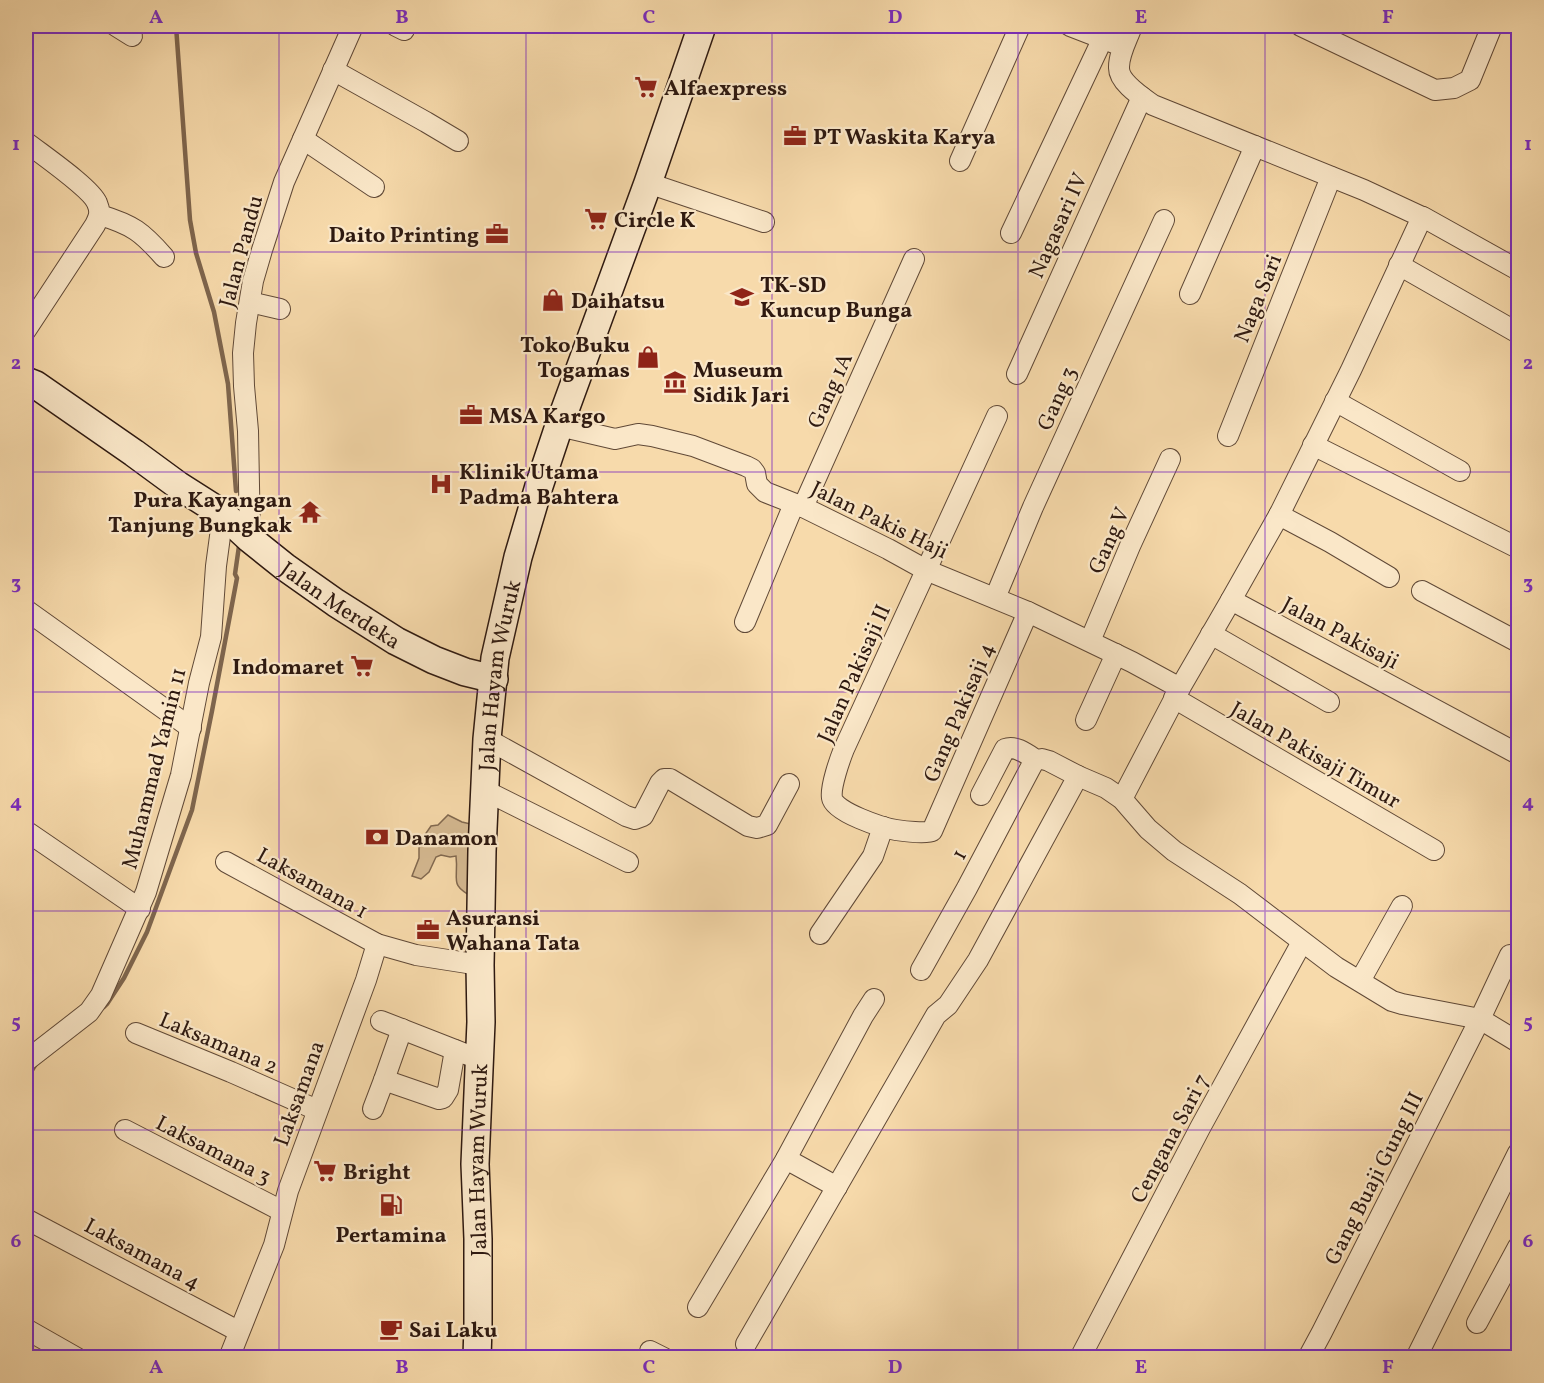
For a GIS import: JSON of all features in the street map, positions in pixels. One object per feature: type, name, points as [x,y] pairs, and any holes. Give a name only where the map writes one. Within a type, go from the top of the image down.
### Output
[{"type":"main road","name":"Jalan Hayam Wuruk","points":[[477,1358],[476,1164],[481,1022],[484,790],[495,658],[518,556],[559,426],[648,183],[702,26]]},
{"type":"main road","name":"Jalan Merdeka","points":[[26,381],[36,385],[179,486],[223,514],[285,567],[336,603],[396,641],[465,672],[494,679]]},
{"type":"street","name":"Jalan Pandu","points":[[250,539],[248,431],[243,353],[253,281],[284,182],[353,26]]},
{"type":"street","points":[[960,161],[1020,26]]},
{"type":"street","points":[[1070,26],[1125,47]]},
{"type":"street","points":[[1122,799],[1177,693],[1279,515],[1422,217],[1364,190],[1154,105],[1122,79],[1119,69],[1132,26]]},
{"type":"street","points":[[1300,26],[1435,90],[1454,88],[1470,80],[1492,26]]},
{"type":"street","points":[[1011,233],[1103,38]]},
{"type":"street","points":[[333,70],[458,141]]},
{"type":"street","name":"Nagasari IV","points":[[1017,374],[1142,97]]},
{"type":"street","points":[[303,139],[374,187]]},
{"type":"street","points":[[26,142],[87,190],[97,202],[100,215],[26,330]]},
{"type":"street","points":[[1190,294],[1255,146]]},
{"type":"street","name":"Naga Sari","points":[[1228,436],[1331,177]]},
{"type":"street","points":[[648,183],[764,222]]},
{"type":"street","points":[[100,215],[130,226],[146,236],[164,257]]},
{"type":"street","points":[[1423,217],[1518,268]]},
{"type":"street","name":"Gang 3","points":[[995,598],[1033,507],[1164,220]]},
{"type":"street","name":"Gang 1A","points":[[745,622],[914,259]]},
{"type":"street","points":[[1399,266],[1518,333]]},
{"type":"street","points":[[250,302],[280,309]]},
{"type":"street","points":[[1335,401],[1460,471]]},
{"type":"street","name":"Jalan Pakisaji II","points":[[883,827],[845,812],[834,803],[832,799],[838,764],[997,416]]},
{"type":"street","name":"Jalan Pakis Haji","points":[[559,426],[615,439],[638,434],[652,436],[693,446],[752,469],[758,484],[765,492],[888,549],[926,570],[1028,612],[1090,641],[1116,654],[1177,693]]},
{"type":"street","points":[[1313,445],[1518,548]]},
{"type":"street","name":"Gang V","points":[[1090,641],[1170,459]]},
{"type":"street","name":"Muhammad Yamin 11","points":[[26,1061],[89,1012],[101,995],[140,909],[153,873],[181,775],[199,683],[211,637],[216,566],[223,514]]},
{"type":"street","points":[[1279,515],[1389,577]]},
{"type":"street","points":[[1422,591],[1518,642]]},
{"type":"street","name":"Jalan Pakisaji","points":[[1231,600],[1518,754]]},
{"type":"street","points":[[26,610],[191,728]]},
{"type":"street","name":"Gang Pakisaji 4","points":[[883,827],[897,831],[927,833],[932,831],[1028,612]]},
{"type":"street","points":[[1211,634],[1329,702]]},
{"type":"street","points":[[1086,720],[1116,654]]},
{"type":"street","name":"Jalan Pakisaji Timur","points":[[1177,693],[1434,850]]},
{"type":"street","points":[[487,739],[635,819],[643,816],[664,779],[670,780],[748,826],[757,828],[767,825],[789,784]]},
{"type":"street","points":[[981,795],[1005,749],[1010,747],[1023,751],[1036,760],[1049,761],[1106,788],[1122,799],[1148,829],[1174,851],[1240,894],[1336,967],[1392,1000],[1480,1019],[1518,1042]]},
{"type":"street","name":"1","points":[[921,970],[1036,760]]},
{"type":"street","points":[[746,1344],[936,1015],[948,1005],[978,960],[1078,776]]},
{"type":"street","points":[[484,790],[628,862]]},
{"type":"street","points":[[820,934],[873,856],[883,827]]},
{"type":"street","points":[[26,831],[140,909]]},
{"type":"street","name":"Laksamana 1","points":[[226,862],[377,944]]},
{"type":"street","points":[[1360,981],[1402,906]]},
{"type":"street","name":"Cengana Sari 7","points":[[1080,1358],[1200,1128],[1302,942]]},
{"type":"street","points":[[377,944],[416,955],[480,964]]},
{"type":"street","name":"Laksamana","points":[[229,1358],[274,1245],[282,1211],[377,944]]},
{"type":"street","name":"Gang Buaji Gung III","points":[[1308,1358],[1480,1019],[1510,955]]},
{"type":"street","points":[[698,1307],[786,1159],[874,999]]},
{"type":"street","points":[[381,1021],[480,1060]]},
{"type":"street","points":[[372,1109],[402,1029]]},
{"type":"street","name":"Laksamana 2","points":[[136,1033],[317,1110]]},
{"type":"street","points":[[384,1080],[439,1099],[443,1098],[448,1090],[455,1050]]},
{"type":"street","name":"Laksamana 3","points":[[124,1130],[282,1211]]},
{"type":"street","points":[[1416,1358],[1518,1153]]},
{"type":"street","points":[[786,1159],[837,1187]]},
{"type":"street","name":"Laksamana 4","points":[[26,1219],[238,1331]]},
{"type":"street","points":[[1477,1323],[1518,1247]]},
{"type":"street","points":[[26,1329],[77,1358]]},
{"type":"shaded area","points":[[448,815],[475,825],[474,898],[461,889],[456,881],[456,856],[436,857],[429,872],[421,879],[412,876],[424,836],[431,826],[438,825]]},
{"type":"waterway","points":[[176,26],[190,220],[196,253],[214,312],[228,384],[236,491]]},
{"type":"waterway","points":[[104,1007],[124,978],[147,932],[192,810],[237,578],[235,574],[239,546]]},
{"type":"waterway","points":[[26,1080],[37,1062]]},
{"type":"place","name":"Alfaexpress","points":[[646,87]]},
{"type":"place","name":"PT Waskita Karya","points":[[795,136]]},
{"type":"place","name":"Circle K","points":[[596,219]]},
{"type":"place","name":"Daito Printing","points":[[497,234]]},
{"type":"place","name":"TK-SD Kuncup Bunga","points":[[742,297]]},
{"type":"place","name":"Daihatsu","points":[[553,300]]},
{"type":"place","name":"Toko Buku Togamas","points":[[648,357]]},
{"type":"place","name":"Museum Sidik Jari","points":[[675,382]]},
{"type":"place","name":"MSA Kargo","points":[[471,415]]},
{"type":"place","name":"Klinik Utama Padma Bahtera","points":[[441,484]]},
{"type":"place","name":"Pura Kayangan Tanjung Bungkak","points":[[310,512]]},
{"type":"place","name":"Indomaret","points":[[362,666]]},
{"type":"place","name":"Danamon","points":[[377,837]]},
{"type":"place","name":"Asuransi Wahana Tata","points":[[428,930]]},
{"type":"place","name":"Bright","points":[[325,1171]]},
{"type":"place","name":"Pertamina","points":[[391,1205]]},
{"type":"place","name":"Sai Laku","points":[[391,1329]]}]
